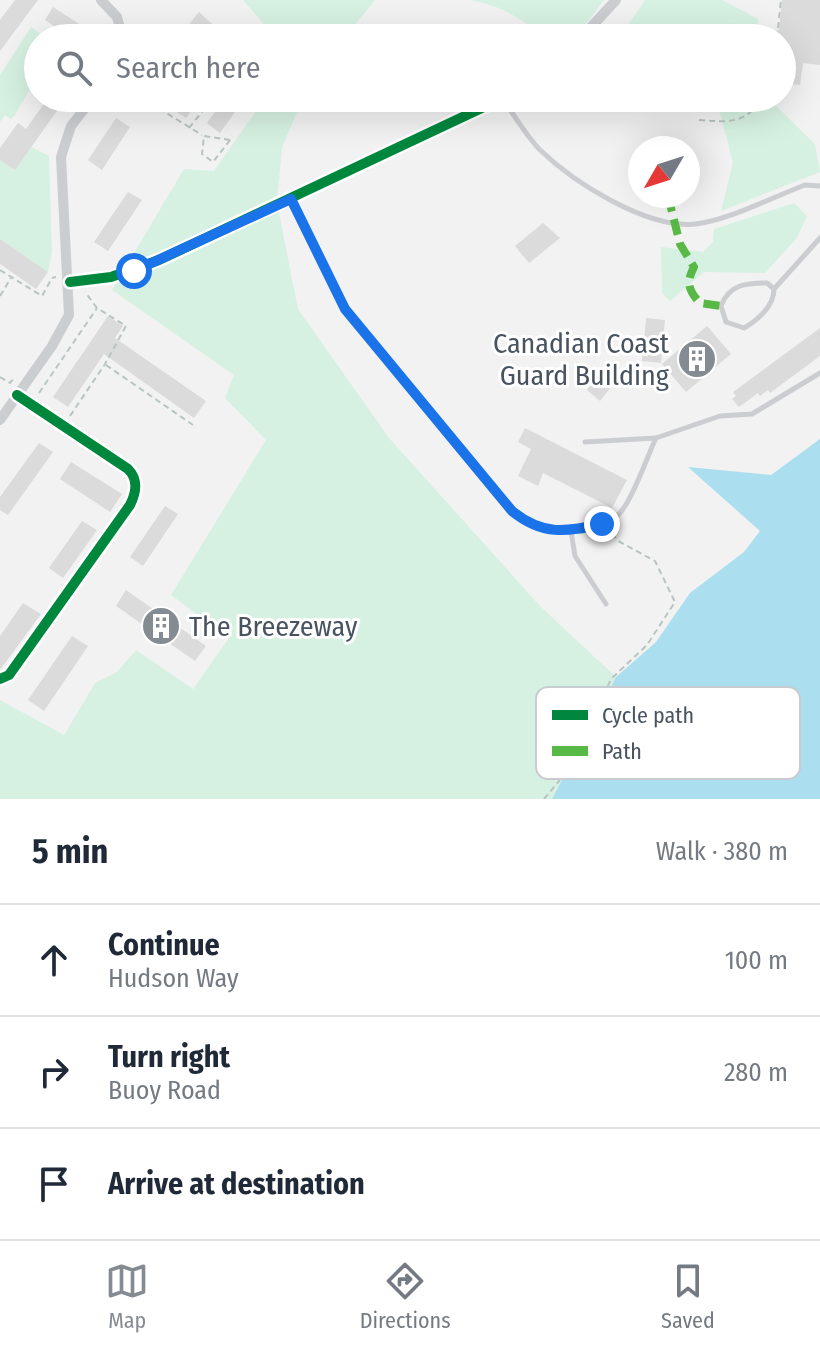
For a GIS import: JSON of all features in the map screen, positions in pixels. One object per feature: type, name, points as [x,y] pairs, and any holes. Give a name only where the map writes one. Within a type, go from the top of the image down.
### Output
[{"type":"street","points":[[101,0],[117,17],[119,24]]},
{"type":"street","points":[[594,24],[616,0]]},
{"type":"street","points":[[0,420],[65,326],[69,278],[61,157],[71,126],[82,112]]},
{"type":"street","points":[[69,278],[134,271],[474,112]]},
{"type":"street","points":[[0,679],[9,675],[68,596],[130,505],[135,490],[134,476],[128,469],[17,395]]},
{"type":"lane","points":[[513,112],[538,147],[581,182],[610,200],[668,222],[699,223],[805,185],[820,186]]},
{"type":"lane","points":[[291,199],[345,309],[512,511],[546,531],[571,531],[602,524],[618,515],[624,506],[656,438]]},
{"type":"lane","points":[[774,289],[763,283],[733,289],[721,306],[726,322],[738,328],[749,325],[773,301],[774,289],[820,238]]},
{"type":"lane","points":[[585,442],[656,438],[720,416],[752,414],[820,373]]},
{"type":"lane","points":[[571,531],[575,556],[606,604]]},
{"type":"path","points":[[778,24],[781,0]]},
{"type":"path","points":[[163,112],[204,136],[231,138],[213,162],[202,154],[204,136]]},
{"type":"path","points":[[188,129],[201,112]]},
{"type":"path","points":[[699,120],[730,123],[751,112]]},
{"type":"path","points":[[0,270],[42,296],[52,278],[69,278]]},
{"type":"path","points":[[0,296],[11,278]]},
{"type":"path","points":[[68,419],[126,326],[97,308],[85,292]]},
{"type":"path","points":[[39,393],[97,308]]},
{"type":"path","points":[[105,364],[193,425]]},
{"type":"path","points":[[0,377],[10,383],[14,378],[19,381]]},
{"type":"path","points":[[34,390],[44,402]]},
{"type":"path","points":[[602,524],[620,542],[655,561],[675,602],[647,645],[611,679],[607,687]]},
{"type":"path","points":[[544,799],[560,779]]},
{"type":"green space","points":[[243,0],[375,0],[355,24],[264,24]]},
{"type":"green space","points":[[469,0],[604,0],[586,24],[527,24],[490,5]]},
{"type":"green space","points":[[645,0],[722,0],[758,19],[758,24],[629,24]]},
{"type":"green space","points":[[24,38],[24,99],[11,119],[5,115],[0,122],[0,75]]},
{"type":"green space","points":[[255,112],[297,112],[282,147],[277,203],[298,309],[389,438],[540,606],[616,677],[611,687],[536,687],[536,779],[562,779],[552,799],[0,799],[0,700],[64,735],[95,683],[117,672],[136,650],[193,689],[229,638],[171,595],[266,440],[225,398],[234,375],[112,290],[184,169],[214,171]]},
{"type":"green space","points":[[720,112],[782,112],[815,144],[820,172],[721,211],[733,162]]},
{"type":"green space","points":[[31,147],[49,156],[52,252],[48,272],[0,239],[0,160],[15,170]]},
{"type":"green space","points":[[794,203],[807,216],[797,238],[765,273],[704,272],[670,301],[662,293],[661,247],[703,252],[713,242],[714,229]]},
{"type":"water","points":[[820,439],[820,799],[552,799],[562,779],[800,779],[800,687],[611,687],[616,677],[656,642],[690,593],[744,552],[760,531],[688,467],[771,475]]},
{"type":"building","points":[[15,0],[38,0],[0,51],[0,20]]},
{"type":"building","points":[[782,0],[820,0],[820,65],[803,63],[800,85],[796,85],[796,24],[780,24]]},
{"type":"building","points":[[53,7],[79,24],[51,24],[45,20]]},
{"type":"building","points":[[199,12],[212,24],[189,24]]},
{"type":"building","points":[[38,112],[56,112],[15,170],[0,160],[0,148],[18,123],[26,129]]},
{"type":"building","points":[[215,112],[235,112],[220,133],[207,123]]},
{"type":"building","points":[[116,118],[130,127],[102,170],[88,160]]},
{"type":"building","points":[[128,192],[142,200],[108,251],[94,242]]},
{"type":"building","points":[[543,223],[560,238],[529,263],[515,246]]},
{"type":"building","points":[[0,239],[48,272],[36,289],[0,264]]},
{"type":"building","points":[[108,316],[123,326],[115,338],[206,401],[194,418],[104,354],[68,407],[53,397]]},
{"type":"building","points":[[646,318],[665,320],[661,363],[642,361]]},
{"type":"building","name":"Canadian Coast Guard Building","points":[[707,326],[731,354],[686,392],[662,364]]},
{"type":"building","points":[[820,328],[820,356],[770,393],[768,390],[760,396],[758,393],[739,407],[732,399],[736,396],[733,392]]},
{"type":"building","points":[[599,375],[612,386],[600,401],[587,390]]},
{"type":"building","points":[[525,428],[627,480],[612,508],[543,473],[538,486],[518,476],[531,449],[518,442]]},
{"type":"building","points":[[39,443],[53,452],[8,515],[0,510],[0,497]]},
{"type":"building","points":[[71,462],[122,494],[110,512],[60,479]]},
{"type":"building","points":[[165,506],[178,514],[143,566],[130,557]]},
{"type":"building","points":[[82,521],[97,530],[63,578],[49,568]]},
{"type":"building","name":"The Breezeway","points":[[126,590],[206,646],[195,661],[116,606]]},
{"type":"building","points":[[23,603],[41,614],[0,670],[0,636]]},
{"type":"building","points":[[72,636],[88,646],[44,711],[28,700]]},
{"type":"marked path","points":[[671,208],[680,244],[694,267],[689,282],[693,294],[700,303],[721,306]]},
{"type":"cycle path","points":[[70,282],[111,277],[159,260],[473,112]]},
{"type":"cycle path","points":[[0,679],[9,675],[130,505],[135,487],[128,469],[17,395]]},
{"type":"place","name":"Canadian Coast Guard Building","points":[[697,359]]},
{"type":"place","name":"The Breezeway","points":[[161,626]]},
{"type":"route","points":[[134,271],[291,199],[345,309],[512,511],[527,523],[546,531],[567,532],[602,524]]}]
